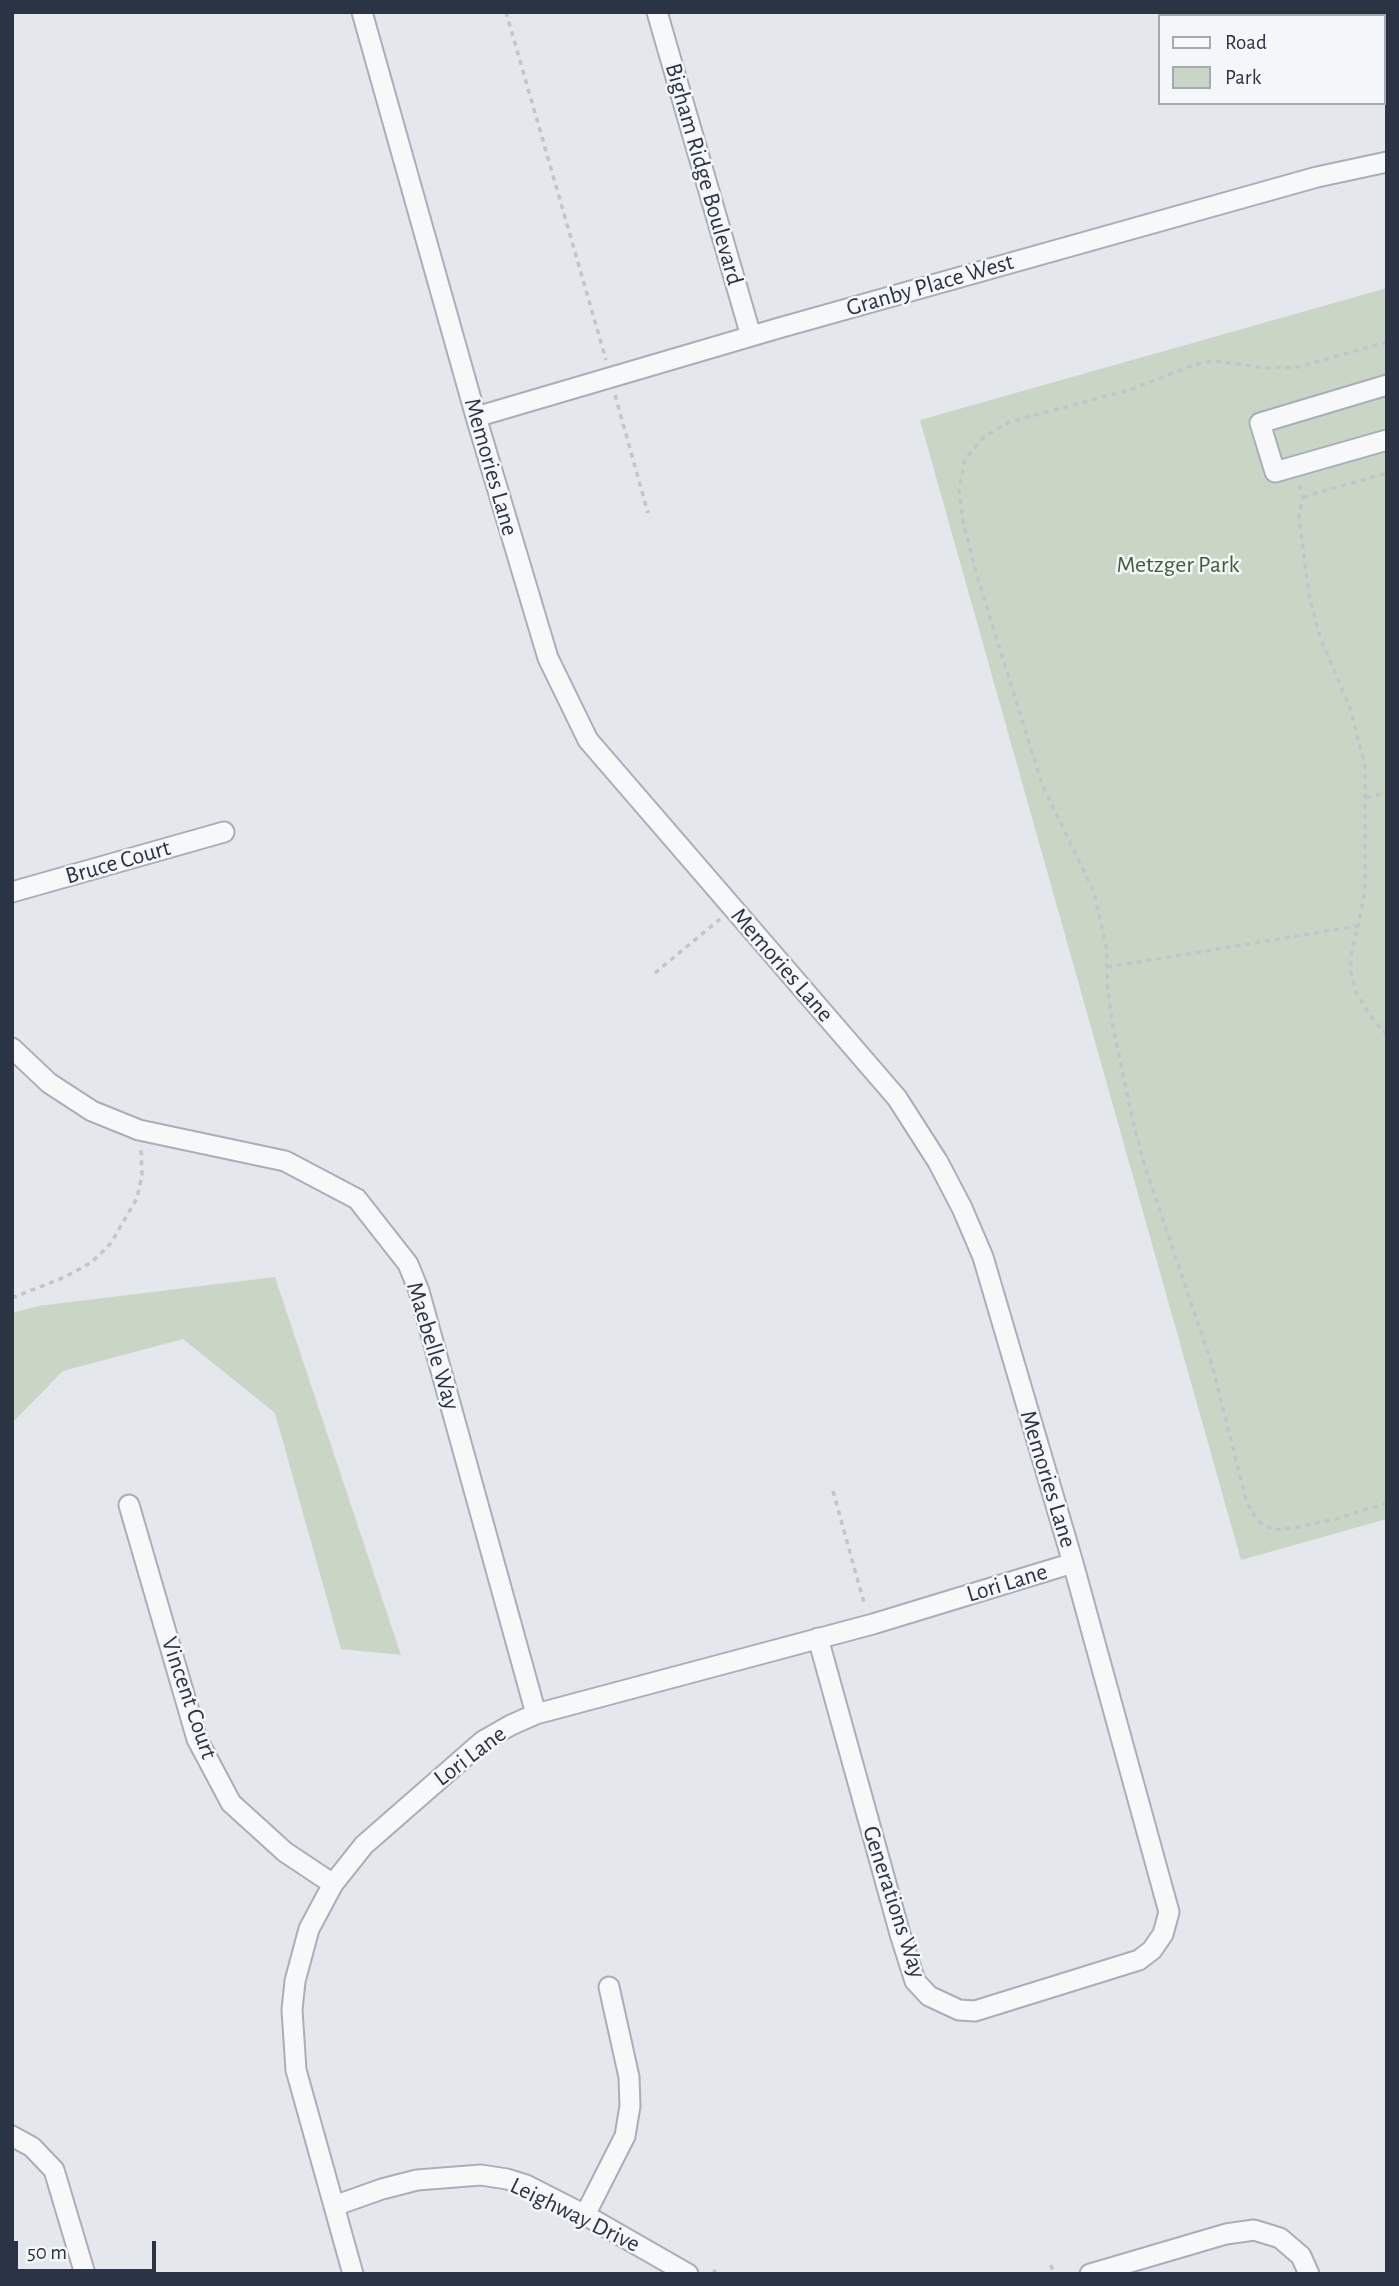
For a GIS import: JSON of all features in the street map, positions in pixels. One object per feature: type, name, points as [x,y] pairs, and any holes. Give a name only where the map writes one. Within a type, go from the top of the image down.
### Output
[{"type":"street","name":"Memories Lane","points":[[362,12],[476,417],[548,658],[588,740],[897,1098],[962,1208],[982,1257],[1073,1563],[1169,1912],[1163,1934]]},
{"type":"street","name":"Bigham Ridge Boulevard","points":[[657,12],[751,336]]},
{"type":"street","name":"Granby Place West","points":[[476,417],[751,336],[1317,177],[1387,162]]},
{"type":"street","points":[[1387,385],[1260,423],[1275,472],[1387,440]]},
{"type":"street","name":"Bruce Court","points":[[12,892],[224,832]]},
{"type":"street","name":"Maebelle Way","points":[[12,1048],[49,1083],[92,1111],[139,1130],[285,1161],[358,1199],[408,1264],[419,1291],[537,1714]]},
{"type":"street","name":"Vincent Court","points":[[129,1505],[197,1740],[231,1804],[285,1852],[333,1884]]},
{"type":"street","name":"Lori Lane","points":[[353,2274],[304,2103],[292,2036],[294,1991],[309,1929],[333,1884],[364,1845],[482,1741],[537,1714],[873,1624],[1073,1563]]},
{"type":"street","name":"Generations Way","points":[[818,1638],[900,1934],[915,1981],[929,1996],[959,2011],[975,2011],[1139,1961],[1152,1950],[1163,1934]]},
{"type":"street","points":[[585,2215],[625,2136],[630,2106],[629,2077],[609,1987]]},
{"type":"street","points":[[12,2136],[32,2147],[54,2170],[85,2274]]},
{"type":"street","name":"Leighway Drive","points":[[334,2206],[417,2180],[481,2175],[507,2179],[526,2185],[585,2215],[688,2274]]},
{"type":"street","points":[[1090,2274],[1226,2234],[1254,2230],[1280,2238],[1301,2256],[1309,2274]]},
{"type":"path","points":[[506,12],[608,370]]},
{"type":"path","points":[[1387,342],[1298,367],[1267,368],[1214,361],[1129,390],[1009,422],[984,437],[965,459],[959,489],[963,522],[978,579],[1042,784],[1094,892],[1102,924],[1112,1022],[1133,1122],[1145,1166],[1212,1364],[1247,1503],[1258,1521],[1273,1530],[1325,1521],[1387,1503]]},
{"type":"path","points":[[613,386],[648,513]]},
{"type":"path","points":[[1294,467],[1303,497],[1298,516],[1309,596],[1320,637],[1350,708],[1365,766],[1365,890],[1351,955],[1352,973],[1356,992],[1369,1014],[1387,1035]]},
{"type":"path","points":[[1303,497],[1387,473]]},
{"type":"path","points":[[1366,798],[1387,792]]},
{"type":"path","points":[[655,973],[713,925]]},
{"type":"path","points":[[1107,967],[1358,926]]},
{"type":"path","points":[[12,1298],[65,1277],[92,1262],[111,1244],[136,1198],[142,1175],[141,1144]]},
{"type":"path","points":[[833,1491],[864,1603]]},
{"type":"path","points":[[1051,2265],[1053,2272]]},
{"type":"path","points":[[713,2274],[716,2269]]},
{"type":"green space","name":"Metzger Park","points":[[1387,288],[1387,1519],[1241,1560],[920,420]]},
{"type":"green space","points":[[275,1277],[401,1655],[341,1649],[275,1413],[183,1339],[63,1371],[12,1423],[12,1313],[38,1306]]}]
